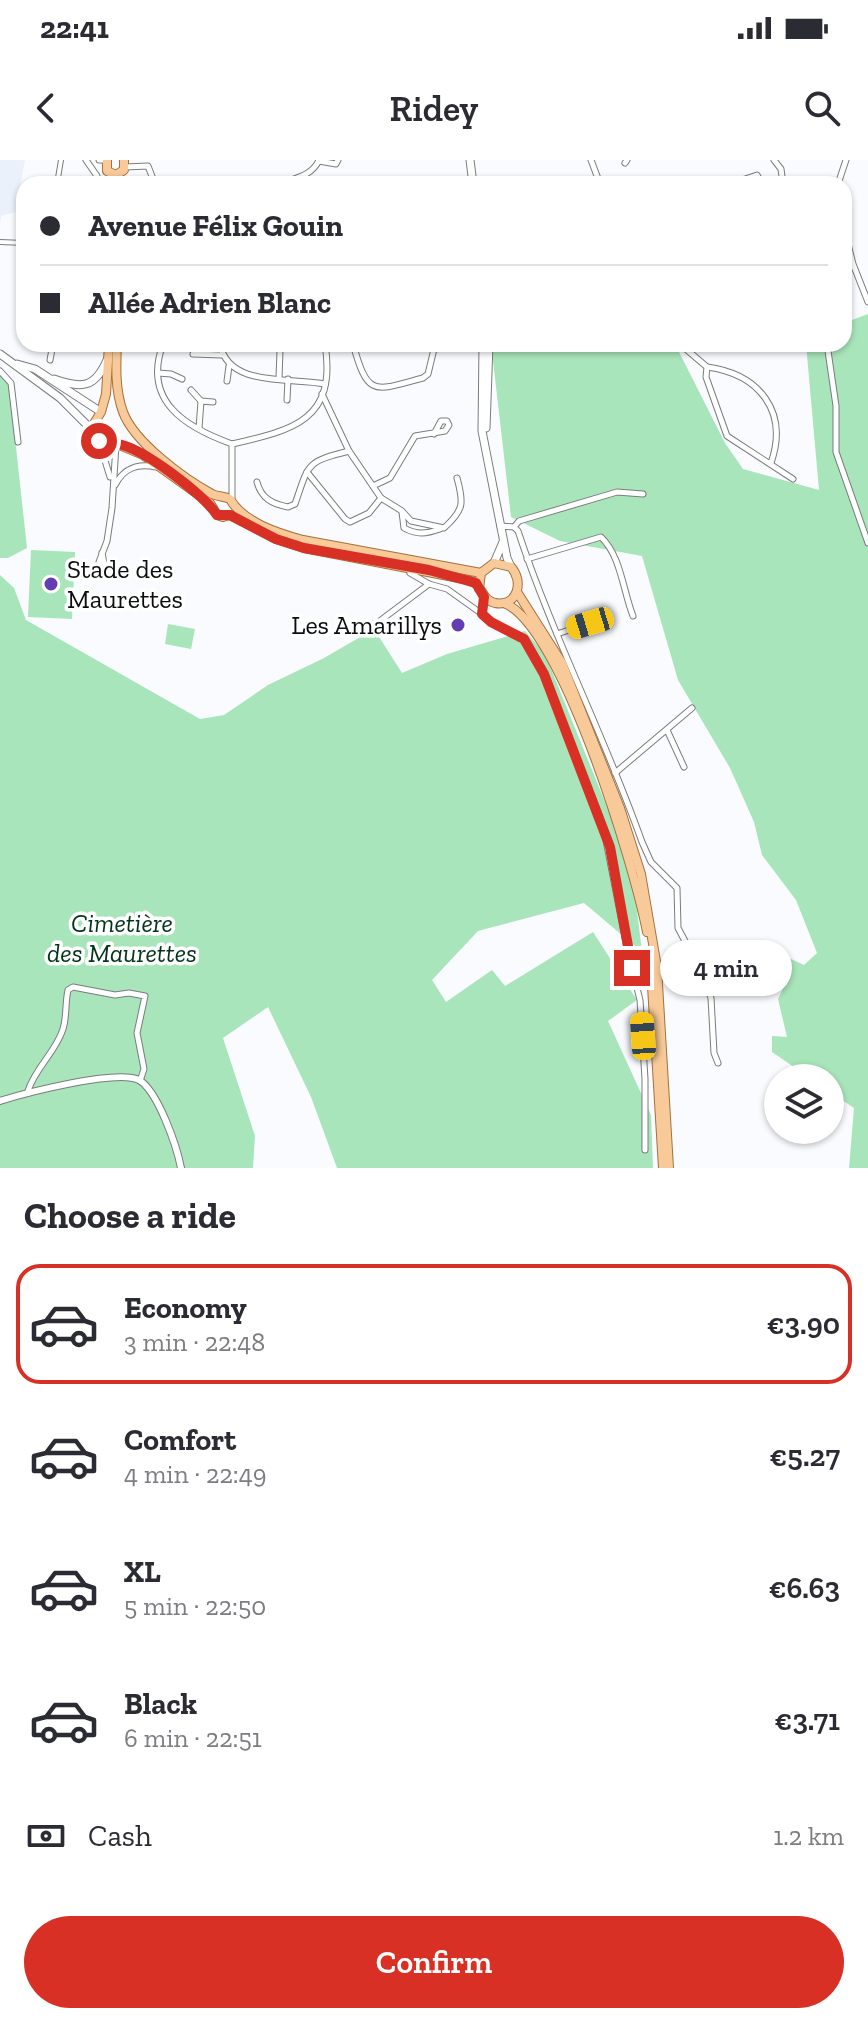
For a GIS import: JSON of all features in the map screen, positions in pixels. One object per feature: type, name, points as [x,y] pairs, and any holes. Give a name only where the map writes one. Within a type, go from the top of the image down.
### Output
[{"type":"main road","points":[[103,161],[121,171]]},
{"type":"main road","points":[[93,431],[95,418],[101,412],[106,394],[109,352]]},
{"type":"main road","points":[[117,352],[117,388],[123,415],[151,451],[225,505],[280,534],[481,573],[494,563],[503,540]]},
{"type":"main road","points":[[485,352],[481,419],[503,540],[511,567],[519,578],[517,592],[562,663],[620,808],[641,874],[657,967],[669,1168]]},
{"type":"main road","points":[[4,357],[69,385],[84,385],[98,379],[109,357]]},
{"type":"main road","points":[[4,357],[60,398],[99,441],[117,444],[143,455],[286,543],[437,572],[476,583],[482,593],[514,608],[537,636],[559,673],[618,821],[635,877],[652,969],[663,1168]]},
{"type":"main road","points":[[44,376],[101,412],[113,409],[123,415]]},
{"type":"main road","points":[[117,444],[126,437],[128,424]]},
{"type":"main road","points":[[494,563],[511,567]]},
{"type":"main road","points":[[481,573],[482,593]]},
{"type":"main road","points":[[499,602],[517,592]]},
{"type":"street","points":[[303,176],[313,170],[319,160],[336,164],[338,160]]},
{"type":"street","points":[[121,171],[148,163]]},
{"type":"street","points":[[852,260],[868,302]]},
{"type":"street","points":[[50,360],[52,352]]},
{"type":"street","points":[[162,352],[158,373],[160,388],[169,408],[178,417],[232,444],[292,428],[310,414],[325,384],[326,352]]},
{"type":"street","points":[[221,352],[239,372],[325,384]]},
{"type":"street","points":[[279,378],[280,352]]},
{"type":"street","points":[[355,352],[362,375],[371,385],[386,388],[423,378],[428,374],[431,352]]},
{"type":"street","points":[[689,352],[707,367],[741,377],[772,404],[777,447],[771,463]]},
{"type":"street","points":[[828,352],[836,406],[836,452],[868,543]]},
{"type":"street","points":[[193,354],[222,355]]},
{"type":"street","points":[[227,381],[229,364]]},
{"type":"street","points":[[707,367],[706,377],[727,436],[793,479]]},
{"type":"street","points":[[0,371],[11,383],[18,442]]},
{"type":"street","points":[[158,373],[182,379]]},
{"type":"street","points":[[287,400],[288,379]]},
{"type":"street","points":[[191,390],[201,401],[213,402]]},
{"type":"street","points":[[322,393],[349,451],[381,498],[402,511],[411,521],[441,528]]},
{"type":"street","points":[[199,428],[201,401]]},
{"type":"street","points":[[373,486],[390,478],[415,436],[434,434]]},
{"type":"street","points":[[99,441],[113,489]]},
{"type":"street","points":[[102,552],[107,541],[117,444]]},
{"type":"street","points":[[225,505],[232,444]]},
{"type":"street","points":[[257,482],[260,493],[267,500],[288,507],[295,504],[306,471],[328,456],[349,451]]},
{"type":"street","points":[[113,489],[122,472],[135,466],[164,469]]},
{"type":"street","points":[[306,471],[350,522],[360,520],[381,498]]},
{"type":"street","points":[[402,511],[404,528],[414,533],[441,528],[459,514],[462,497],[457,478]]},
{"type":"street","points":[[514,527],[519,521],[617,492],[643,494]]},
{"type":"street","points":[[500,526],[514,527]]},
{"type":"street","points":[[514,527],[651,862],[677,888],[678,928],[700,969],[711,998],[714,1053],[718,1063]]},
{"type":"street","points":[[527,559],[601,537],[617,562],[633,616]]},
{"type":"street","points":[[410,573],[429,584],[447,589],[483,611],[491,622],[524,639],[544,674],[604,830],[640,1000],[645,1150]]},
{"type":"street","points":[[372,632],[381,620],[429,584]]},
{"type":"street","points":[[482,593],[483,611]]},
{"type":"street","points":[[483,611],[499,602]]},
{"type":"street","points":[[557,634],[590,623]]},
{"type":"street","points":[[615,773],[692,708]]},
{"type":"street","points":[[667,730],[684,767]]},
{"type":"street","points":[[28,1091],[64,1027],[68,990],[73,987],[115,995],[129,993],[145,996],[137,1033],[143,1075],[140,1081]]},
{"type":"street","points":[[0,1101],[28,1091],[119,1078],[140,1081],[173,1137],[181,1168]]},
{"type":"shaded area","points":[[0,160],[25,160],[22,176],[16,176],[15,212],[1,216],[0,223]]},
{"type":"green space","points":[[868,314],[868,1168],[849,1168],[854,1108],[844,1101],[844,1064],[790,1064],[772,1052],[772,1036],[787,1037],[778,999],[785,984],[770,982],[762,955],[763,946],[804,965],[817,953],[796,900],[762,855],[754,822],[730,768],[678,680],[642,556],[560,541],[511,517],[492,352],[679,352],[725,443],[743,469],[819,490],[807,352],[852,352],[852,320]]},
{"type":"green space","points":[[0,375],[9,383],[27,548],[8,558],[0,558]]},
{"type":"green space","name":"Stade des Maurettes","points":[[31,550],[75,552],[72,619],[28,617]]},
{"type":"green space","name":"Cimetière des Maurettes","points":[[0,575],[14,588],[26,620],[200,719],[224,715],[268,685],[374,629],[402,673],[447,654],[525,631],[545,654],[618,834],[635,894],[642,952],[584,903],[478,931],[432,980],[446,1002],[492,970],[505,986],[593,932],[637,1000],[608,1021],[651,1115],[653,1168],[337,1168],[311,1097],[268,1007],[223,1038],[255,1136],[253,1168],[0,1168]]},
{"type":"green space","points":[[168,624],[195,629],[191,649],[165,644]]},
{"type":"place","name":"Stade des Maurettes","points":[[51,584]]},
{"type":"place","name":"Les Amarillys","points":[[458,625]]},
{"type":"route","points":[[99,441],[117,444],[143,455],[210,503],[217,515],[240,519],[286,543],[429,570],[476,583],[484,597],[482,614],[524,639],[544,674],[610,847],[632,968]]}]
